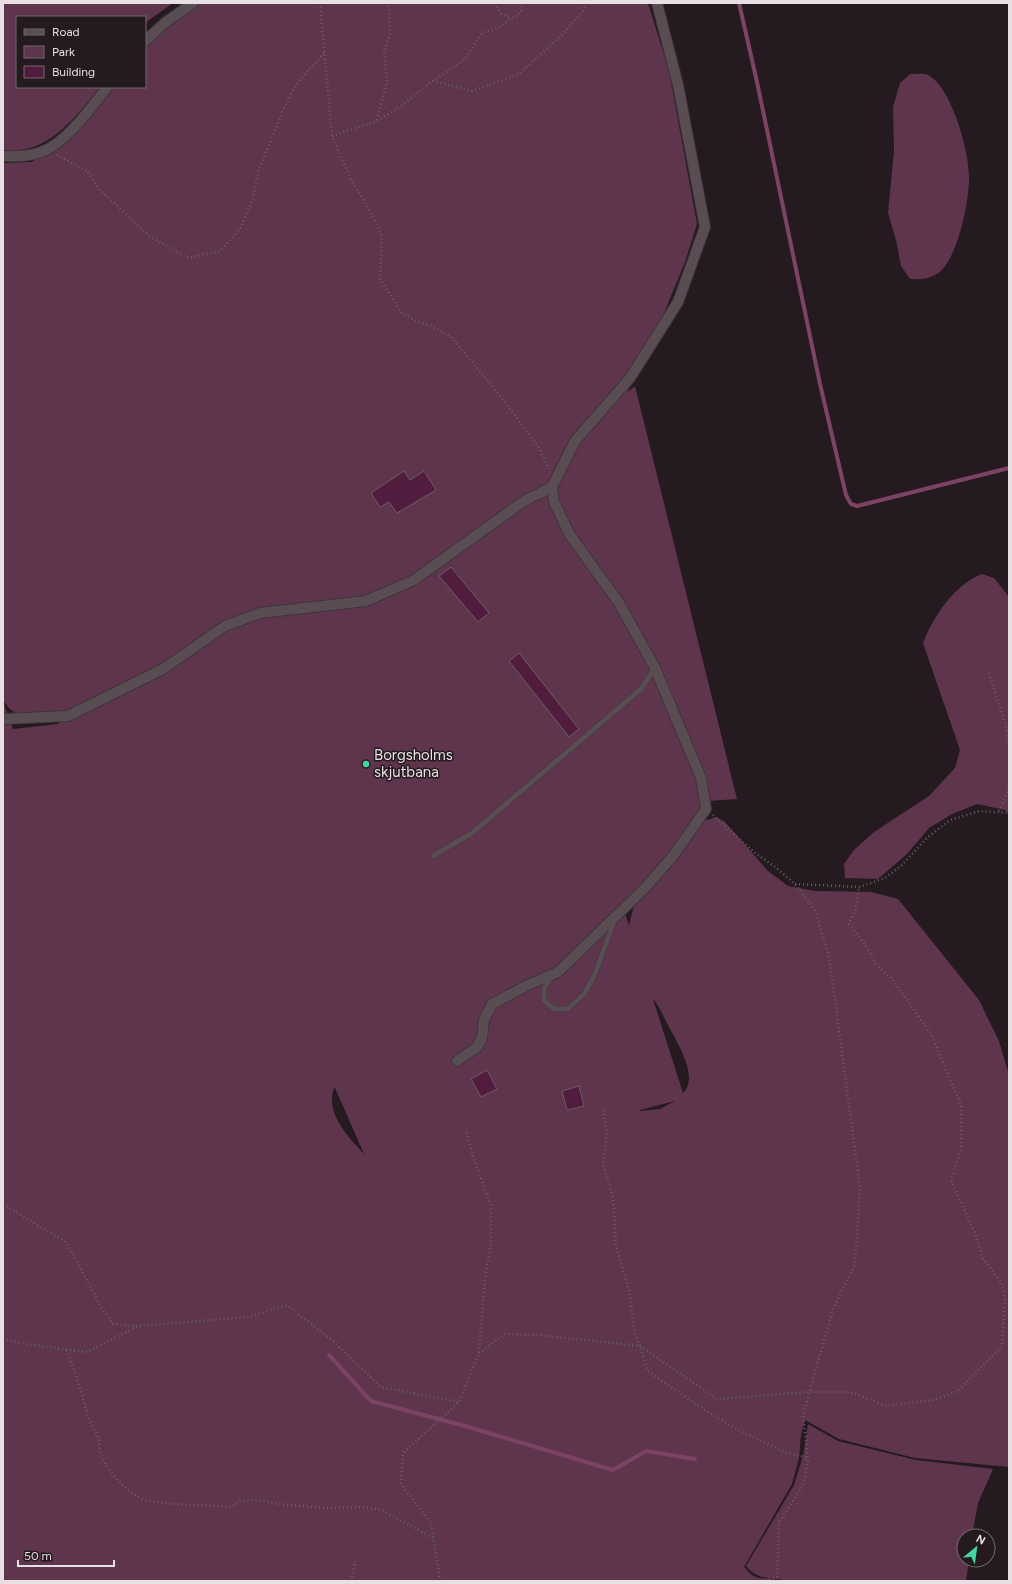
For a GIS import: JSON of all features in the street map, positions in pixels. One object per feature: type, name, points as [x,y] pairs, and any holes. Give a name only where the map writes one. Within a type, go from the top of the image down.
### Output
[{"type":"street","points":[[146,40],[166,22],[193,3]]},
{"type":"street","points":[[457,1061],[477,1047],[482,1038],[484,1020],[492,1004],[528,985],[558,972],[645,888],[673,856],[706,809],[701,778],[655,668],[619,603],[570,535],[554,502],[552,487],[576,441],[630,378],[678,302],[705,227],[678,85],[657,3]]},
{"type":"street","points":[[3,156],[30,155],[48,150],[74,127],[106,88]]},
{"type":"street","points":[[3,719],[68,716],[163,668],[225,626],[260,613],[366,601],[414,580],[524,501],[552,487]]},
{"type":"lane","points":[[433,856],[472,833],[641,689],[655,668]]},
{"type":"lane","points":[[554,974],[544,988],[544,1001],[554,1010],[568,1009],[584,994],[595,974],[604,945],[617,916]]},
{"type":"path","points":[[320,3],[332,136],[351,180],[372,214],[382,237],[380,279],[402,313],[451,337],[538,446],[550,470],[552,487]]},
{"type":"path","points":[[377,121],[387,81],[384,52],[390,34],[389,6],[392,3]]},
{"type":"path","points":[[495,3],[501,14],[513,18],[521,12],[523,3]]},
{"type":"path","points":[[432,82],[472,91],[519,74],[563,34],[584,10],[585,3]]},
{"type":"path","points":[[332,136],[377,121],[401,106],[464,60],[482,33],[501,27],[511,17]]},
{"type":"path","points":[[48,150],[87,171],[100,190],[149,236],[188,258],[220,252],[240,230],[254,199],[258,172],[284,108],[298,82],[325,52]]},
{"type":"path","points":[[989,674],[1006,726],[1009,747]]},
{"type":"path","points":[[998,811],[1004,801],[1009,786]]},
{"type":"path","points":[[706,809],[755,853],[774,866],[795,884],[815,910],[829,956],[860,1188],[855,1264],[833,1309],[803,1415],[808,1458],[803,1486],[779,1522],[777,1577],[762,1581]]},
{"type":"path","points":[[795,884],[860,887],[884,878],[902,865],[927,838],[950,820],[980,811],[1009,812]]},
{"type":"path","points":[[479,1353],[505,1334],[538,1335],[640,1346],[717,1399],[809,1392],[850,1392],[887,1406],[934,1400],[958,1390],[1002,1346],[1005,1300],[1002,1283],[983,1259],[976,1236],[951,1180],[961,1150],[961,1104],[931,1034],[893,980],[876,964],[864,943],[848,924],[856,908],[860,887]]},
{"type":"path","points":[[603,1110],[607,1134],[603,1163],[613,1198],[616,1246],[629,1290],[634,1330],[648,1371],[700,1407],[738,1430],[776,1448],[808,1458]]},
{"type":"path","points":[[440,1581],[431,1524],[401,1484],[403,1453],[459,1402],[479,1353],[484,1286],[491,1243],[491,1206],[473,1156],[466,1130]]},
{"type":"path","points":[[3,1204],[67,1243],[101,1307],[113,1324],[138,1326],[248,1317],[287,1306],[333,1341],[381,1387],[459,1402]]},
{"type":"path","points":[[3,1339],[25,1344],[87,1352],[138,1326]]},
{"type":"path","points":[[66,1350],[73,1366],[90,1422],[99,1439],[101,1453],[108,1468],[121,1483],[149,1501],[230,1507],[240,1501],[258,1500],[278,1504],[326,1508],[362,1507],[382,1510],[433,1538]]},
{"type":"path","points":[[350,1581],[355,1561]]},
{"type":"green space","points":[[3,3],[173,3],[146,22],[146,16],[16,16],[16,88],[99,88],[70,122],[46,141],[33,147],[19,150],[3,150]]},
{"type":"green space","points":[[200,3],[648,3],[669,71],[697,224],[685,262],[657,330],[632,376],[628,392],[635,386],[737,799],[708,801],[698,814],[707,820],[716,817],[725,822],[768,871],[788,886],[815,891],[871,892],[898,899],[979,1000],[999,1041],[1009,1075],[1009,1467],[915,1458],[839,1439],[805,1420],[801,1435],[799,1458],[792,1484],[744,1567],[753,1576],[781,1581],[3,1581],[3,701],[3,163],[31,162],[56,149],[110,88],[146,88],[146,46],[170,22]],"holes":[[[3,701],[10,709],[27,721],[69,717],[58,724],[13,729]],[[622,905],[634,905],[629,926],[629,925]],[[653,999],[658,1005],[685,1059],[689,1078],[688,1086],[683,1093]],[[335,1088],[364,1154],[351,1140],[340,1124],[335,1115],[332,1097]],[[675,1101],[660,1109],[640,1110]]]},
{"type":"green space","points":[[910,74],[928,75],[936,81],[944,92],[951,105],[962,136],[966,151],[969,175],[965,213],[957,243],[951,256],[944,267],[937,274],[927,278],[917,279],[910,279],[901,266],[896,240],[888,213],[894,151],[893,107],[900,83]]},
{"type":"green space","points":[[982,574],[994,578],[1009,597],[1009,814],[1005,810],[977,804],[952,814],[929,828],[907,854],[878,879],[845,878],[844,864],[854,850],[874,832],[929,796],[955,768],[960,750],[923,643],[927,633],[946,602],[963,585]]},
{"type":"green space","points":[[808,1424],[838,1441],[916,1460],[993,1469],[978,1503],[973,1528],[956,1528],[956,1568],[968,1568],[966,1581],[786,1581],[759,1576],[750,1571],[746,1566],[794,1485],[803,1456]]},
{"type":"building","points":[[404,471],[410,480],[424,471],[436,490],[397,513],[389,502],[380,507],[371,493]]},
{"type":"building","points":[[451,567],[489,613],[478,622],[439,576]]},
{"type":"building","points":[[519,653],[579,729],[569,737],[509,661]]},
{"type":"building","points":[[487,1070],[497,1089],[481,1097],[471,1079]]},
{"type":"building","points":[[579,1086],[584,1106],[567,1110],[562,1091]]},
{"type":"waterway","points":[[739,3],[820,384],[846,495],[851,504],[857,506],[1009,468]]},
{"type":"waterway","points":[[329,1355],[371,1401],[465,1426],[613,1470],[646,1451],[695,1459]]},
{"type":"place","name":"Borgsholms skjutbana","points":[[366,764]]}]
